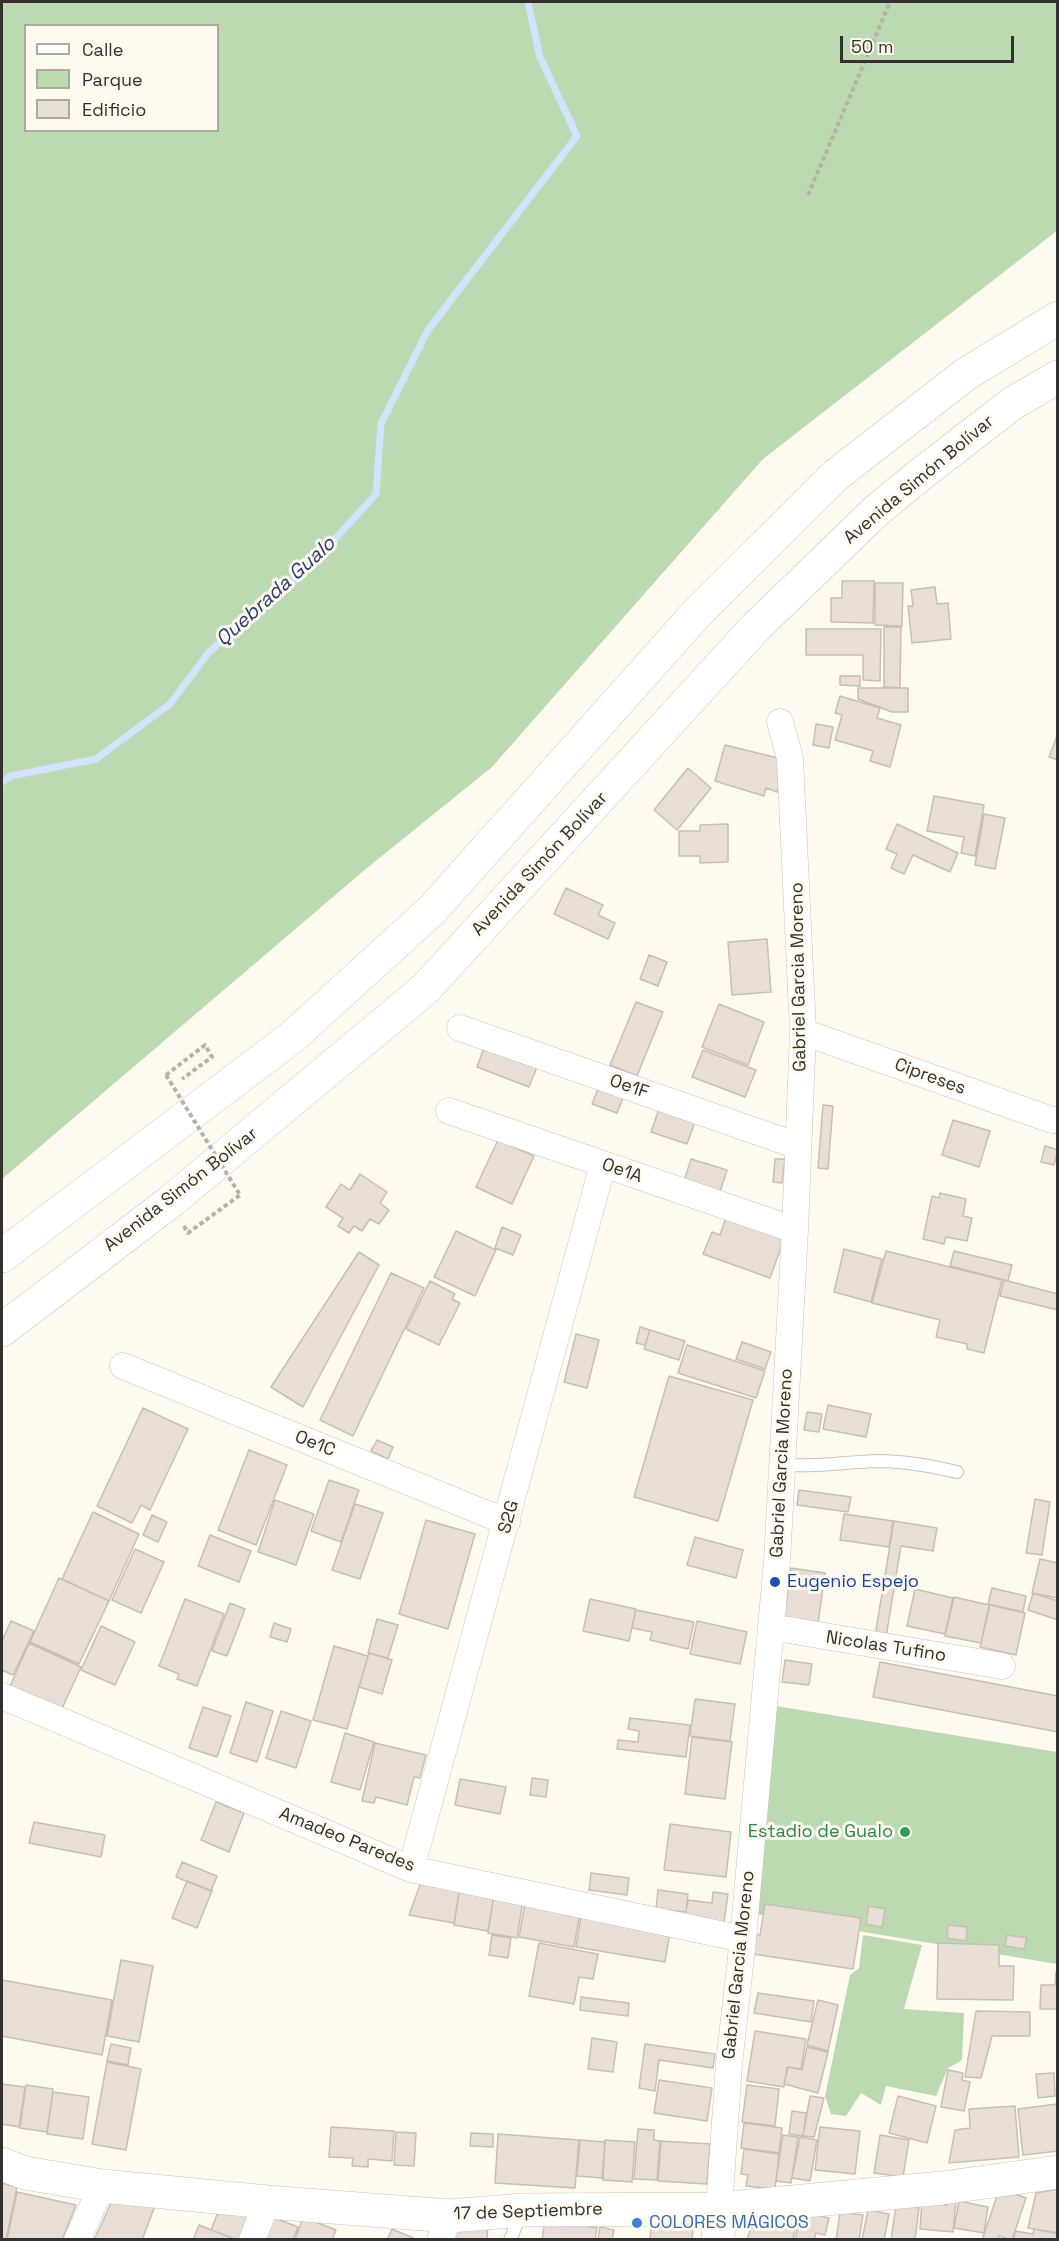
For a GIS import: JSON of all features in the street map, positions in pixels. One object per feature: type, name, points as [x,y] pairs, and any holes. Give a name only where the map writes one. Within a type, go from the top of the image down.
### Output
[{"type":"main road","points":[[2,1256],[291,1038],[432,910],[698,612],[836,474],[966,374],[1058,318]]},
{"type":"main road","name":"Avenida Simón Bolívar","points":[[2,1330],[170,1202],[425,989],[755,628],[876,511],[1013,403],[1058,377]]},
{"type":"main road","name":"17 de Septiembre","points":[[2,2164],[25,2173],[102,2186],[267,2202],[445,2228],[523,2210],[719,2224],[1058,2172]]},
{"type":"street","name":"Gabriel Garcia Moreno","points":[[719,2224],[729,2064],[743,1939],[771,1628],[795,1230],[803,1032],[790,758],[780,722]]},
{"type":"street","name":"Oe1F","points":[[460,1028],[798,1146]]},
{"type":"street","name":"Cipreses","points":[[803,1032],[1052,1120],[1058,1120]]},
{"type":"street","name":"Oe1A","points":[[449,1111],[795,1230]]},
{"type":"street","name":"S2G","points":[[411,1869],[603,1164]]},
{"type":"street","name":"Oe1C","points":[[123,1366],[507,1522]]},
{"type":"street","name":"Nicolas Tufino","points":[[771,1628],[1002,1666]]},
{"type":"street","name":"Amadeo Paredes","points":[[2,1696],[411,1869],[743,1939]]},
{"type":"street","points":[[77,2240],[102,2186]]},
{"type":"street","points":[[252,2240],[267,2202]]},
{"type":"lane","points":[[782,1466],[807,1467],[880,1461],[922,1464],[957,1472]]},
{"type":"lane","points":[[510,2240],[523,2210]]},
{"type":"path","points":[[808,195],[890,2]]},
{"type":"path","points":[[182,1079],[212,1057],[205,1045],[166,1075],[240,1195],[188,1233]]},
{"type":"green space","points":[[2,2],[1057,2],[1058,230],[763,459],[492,767],[367,868],[2,1179]]},
{"type":"green space","name":"Estadio de Gualo","points":[[770,1705],[1057,1752],[1057,1964],[743,1912]]},
{"type":"green space","points":[[863,1935],[922,1945],[904,2009],[964,2013],[962,2060],[948,2068],[936,2096],[886,2086],[881,2105],[861,2093],[846,2116],[831,2114],[825,2096],[850,1975],[859,1968]]},
{"type":"building","points":[[842,581],[874,581],[873,623],[831,622],[831,598],[842,598]]},
{"type":"building","points":[[875,583],[903,583],[902,626],[875,625]]},
{"type":"building","points":[[935,587],[937,604],[948,603],[951,639],[912,643],[908,606],[913,606],[911,590]]},
{"type":"building","points":[[884,627],[901,627],[900,688],[884,687]]},
{"type":"building","points":[[806,629],[881,629],[880,681],[863,680],[863,655],[806,655]]},
{"type":"building","points":[[840,676],[860,676],[860,686],[840,685]]},
{"type":"building","points":[[858,688],[908,688],[908,712],[892,712],[858,699]]},
{"type":"building","points":[[840,696],[880,708],[877,718],[901,725],[890,767],[870,761],[873,751],[835,740],[842,715],[835,713]]},
{"type":"building","points":[[816,724],[833,727],[829,748],[813,745]]},
{"type":"building","points":[[1058,733],[1058,760],[1049,757]]},
{"type":"building","points":[[725,745],[786,760],[777,792],[766,788],[764,796],[715,781]]},
{"type":"building","points":[[688,768],[711,788],[677,830],[654,810]]},
{"type":"building","points":[[934,796],[984,805],[975,856],[961,853],[964,837],[927,831]]},
{"type":"building","points":[[984,814],[1005,818],[995,869],[975,865]]},
{"type":"building","points":[[728,824],[728,862],[700,863],[700,856],[679,856],[679,831],[700,831],[700,825]]},
{"type":"building","points":[[897,824],[958,853],[950,872],[913,855],[904,874],[891,868],[897,854],[886,849]]},
{"type":"building","points":[[566,888],[603,905],[598,915],[615,923],[608,939],[554,914]]},
{"type":"building","points":[[767,939],[771,992],[732,995],[728,942]]},
{"type":"building","points":[[649,955],[667,962],[658,986],[640,979]]},
{"type":"building","points":[[636,1002],[663,1012],[637,1076],[610,1065]]},
{"type":"building","points":[[719,1004],[764,1022],[748,1065],[702,1047]]},
{"type":"building","points":[[486,1042],[539,1062],[529,1087],[477,1067]]},
{"type":"building","points":[[703,1050],[756,1070],[745,1097],[692,1077]]},
{"type":"building","points":[[600,1084],[625,1093],[617,1113],[592,1104]]},
{"type":"building","points":[[823,1105],[833,1106],[828,1169],[818,1168]]},
{"type":"building","points":[[660,1106],[696,1119],[687,1144],[651,1132]]},
{"type":"building","points":[[953,1120],[990,1131],[979,1167],[942,1155]]},
{"type":"building","points":[[498,1140],[534,1156],[512,1204],[476,1187]]},
{"type":"building","points":[[1045,1146],[1058,1150],[1054,1165],[1041,1162]]},
{"type":"building","points":[[691,1159],[727,1170],[720,1192],[684,1181]]},
{"type":"building","points":[[775,1159],[785,1159],[782,1183],[773,1182]]},
{"type":"building","points":[[360,1174],[387,1192],[380,1203],[389,1210],[379,1224],[370,1219],[362,1231],[354,1226],[349,1233],[338,1226],[343,1218],[326,1207],[341,1184],[350,1190]]},
{"type":"building","points":[[940,1193],[966,1199],[963,1216],[972,1218],[967,1241],[946,1237],[944,1244],[923,1239],[932,1196],[939,1198]]},
{"type":"building","points":[[728,1212],[786,1234],[770,1278],[703,1254],[712,1232],[720,1235]]},
{"type":"building","points":[[502,1227],[521,1235],[513,1255],[495,1248]]},
{"type":"building","points":[[456,1231],[496,1250],[475,1296],[434,1277]]},
{"type":"building","points":[[844,1249],[882,1259],[871,1302],[834,1292]]},
{"type":"building","points":[[886,1251],[1002,1280],[984,1353],[967,1349],[967,1344],[936,1337],[940,1320],[872,1303]]},
{"type":"building","points":[[954,1251],[1012,1265],[1008,1281],[950,1266]]},
{"type":"building","points":[[359,1252],[379,1265],[303,1407],[271,1387]]},
{"type":"building","points":[[391,1273],[424,1288],[353,1436],[320,1420]]},
{"type":"building","points":[[1004,1280],[1058,1294],[1058,1310],[1000,1296]]},
{"type":"building","points":[[430,1281],[455,1294],[452,1299],[460,1303],[439,1345],[406,1329]]},
{"type":"building","points":[[640,1327],[650,1330],[645,1345],[636,1343]]},
{"type":"building","points":[[650,1330],[685,1341],[679,1360],[644,1349]]},
{"type":"building","points":[[576,1334],[599,1340],[587,1388],[564,1382]]},
{"type":"building","points":[[742,1342],[771,1352],[765,1369],[736,1359]]},
{"type":"building","points":[[687,1345],[765,1371],[756,1398],[678,1373]]},
{"type":"building","points":[[669,1376],[753,1400],[718,1521],[634,1497]]},
{"type":"building","points":[[828,1405],[871,1414],[866,1437],[823,1429]]},
{"type":"building","points":[[143,1408],[188,1429],[150,1510],[141,1505],[132,1523],[97,1506]]},
{"type":"building","points":[[807,1412],[822,1414],[819,1432],[804,1430]]},
{"type":"building","points":[[377,1440],[393,1447],[388,1459],[371,1451]]},
{"type":"building","points":[[249,1450],[287,1465],[256,1545],[218,1530]]},
{"type":"building","points":[[329,1480],[359,1490],[341,1542],[311,1531]]},
{"type":"building","points":[[799,1490],[851,1497],[848,1512],[797,1505]]},
{"type":"building","points":[[1035,1499],[1050,1502],[1042,1555],[1026,1553]]},
{"type":"building","points":[[275,1500],[314,1514],[296,1565],[258,1552]]},
{"type":"building","points":[[355,1504],[383,1513],[360,1579],[332,1570]]},
{"type":"building","points":[[93,1512],[139,1534],[109,1601],[62,1579]]},
{"type":"building","points":[[844,1514],[893,1521],[889,1547],[840,1540]]},
{"type":"building","points":[[152,1515],[167,1522],[158,1542],[143,1535]]},
{"type":"building","points":[[426,1520],[475,1534],[448,1629],[399,1614]]},
{"type":"building","points":[[894,1521],[937,1528],[933,1551],[901,1546],[886,1637],[875,1636]]},
{"type":"building","points":[[210,1535],[251,1551],[239,1582],[198,1566]]},
{"type":"building","points":[[695,1537],[743,1550],[736,1578],[687,1565]]},
{"type":"building","points":[[135,1549],[164,1562],[141,1613],[112,1600]]},
{"type":"building","points":[[1040,1559],[1058,1563],[1058,1598],[1032,1593]]},
{"type":"building","points":[[791,1568],[825,1573],[818,1624],[784,1619]]},
{"type":"building","points":[[59,1578],[109,1601],[79,1664],[30,1642]]},
{"type":"building","points":[[992,1588],[1026,1596],[1023,1612],[988,1604]]},
{"type":"building","points":[[915,1589],[953,1598],[945,1634],[907,1626]]},
{"type":"building","points":[[1033,1593],[1058,1601],[1058,1620],[1028,1610]]},
{"type":"building","points":[[954,1597],[989,1605],[981,1643],[945,1636]]},
{"type":"building","points":[[185,1599],[224,1614],[197,1686],[177,1679],[179,1674],[159,1666]]},
{"type":"building","points":[[590,1599],[636,1609],[629,1641],[583,1631]]},
{"type":"building","points":[[230,1603],[245,1609],[227,1656],[212,1651]]},
{"type":"building","points":[[990,1605],[1025,1613],[1016,1655],[980,1647]]},
{"type":"building","points":[[636,1610],[694,1622],[688,1649],[650,1640],[652,1632],[632,1628]]},
{"type":"building","points":[[377,1619],[398,1625],[388,1658],[368,1653]]},
{"type":"building","points":[[11,1621],[34,1631],[13,1675],[2,1670],[2,1641]]},
{"type":"building","points":[[697,1621],[747,1632],[740,1664],[690,1654]]},
{"type":"building","points":[[274,1623],[291,1629],[287,1642],[270,1637]]},
{"type":"building","points":[[101,1626],[135,1642],[115,1685],[81,1670]]},
{"type":"building","points":[[29,1643],[81,1667],[59,1715],[8,1691]]},
{"type":"building","points":[[334,1646],[368,1656],[347,1729],[313,1720]]},
{"type":"building","points":[[369,1653],[392,1660],[382,1694],[359,1687]]},
{"type":"building","points":[[785,1660],[812,1664],[809,1685],[782,1682]]},
{"type":"building","points":[[880,1662],[1058,1696],[1058,1732],[873,1697]]},
{"type":"building","points":[[695,1699],[735,1704],[730,1741],[690,1736]]},
{"type":"building","points":[[246,1702],[273,1711],[257,1762],[230,1753]]},
{"type":"building","points":[[203,1707],[231,1716],[217,1757],[189,1748]]},
{"type":"building","points":[[281,1711],[311,1721],[296,1768],[266,1758]]},
{"type":"building","points":[[630,1718],[690,1725],[686,1757],[617,1749],[618,1740],[638,1742],[639,1731],[628,1729]]},
{"type":"building","points":[[345,1733],[374,1742],[360,1790],[331,1782]]},
{"type":"building","points":[[692,1737],[732,1742],[725,1799],[685,1794]]},
{"type":"building","points":[[375,1743],[426,1755],[420,1778],[414,1777],[407,1805],[376,1797],[374,1803],[362,1801]]},
{"type":"building","points":[[532,1778],[548,1780],[546,1797],[530,1795]]},
{"type":"building","points":[[460,1779],[506,1787],[500,1814],[455,1805]]},
{"type":"building","points":[[216,1802],[244,1813],[229,1852],[201,1840]]},
{"type":"building","points":[[34,1822],[105,1835],[101,1857],[29,1843]]},
{"type":"building","points":[[670,1824],[731,1832],[726,1877],[664,1870]]},
{"type":"building","points":[[182,1862],[217,1876],[211,1891],[176,1877]]},
{"type":"building","points":[[591,1873],[629,1878],[627,1895],[589,1890]]},
{"type":"building","points":[[424,1874],[461,1880],[454,1923],[409,1915]]},
{"type":"building","points":[[187,1881],[212,1891],[197,1928],[172,1918]]},
{"type":"building","points":[[461,1881],[495,1887],[488,1931],[454,1925]]},
{"type":"building","points":[[658,1890],[688,1894],[686,1912],[656,1909]]},
{"type":"building","points":[[713,1892],[728,1894],[724,1922],[685,1917],[688,1900],[712,1903]]},
{"type":"building","points":[[494,1895],[523,1900],[517,1938],[488,1933]]},
{"type":"building","points":[[526,1898],[580,1912],[574,1947],[519,1937]]},
{"type":"building","points":[[765,1904],[861,1918],[853,1969],[753,1954],[755,1934],[760,1935]]},
{"type":"building","points":[[869,1906],[885,1909],[882,1927],[866,1924]]},
{"type":"building","points":[[582,1911],[671,1926],[665,1962],[576,1947]]},
{"type":"building","points":[[948,1925],[967,1927],[966,1941],[947,1938]]},
{"type":"building","points":[[492,1935],[511,1938],[508,1958],[489,1955]]},
{"type":"building","points":[[1007,1935],[1027,1938],[1024,1949],[1005,1946]]},
{"type":"building","points":[[539,1943],[598,1954],[593,1979],[579,1977],[574,2004],[529,1996]]},
{"type":"building","points":[[938,1943],[999,1945],[999,1966],[1014,1966],[1013,2000],[937,1999]]},
{"type":"building","points":[[121,1960],[153,1966],[139,2042],[107,2036]]},
{"type":"building","points":[[1056,1972],[1058,2009],[1040,2009],[1041,1985],[1055,1985]]},
{"type":"building","points":[[2,1980],[112,2000],[102,2055],[2,2036]]},
{"type":"building","points":[[758,1993],[814,2001],[811,2022],[754,2013]]},
{"type":"building","points":[[581,1997],[629,2003],[628,2016],[580,2010]]},
{"type":"building","points":[[818,2000],[838,2005],[828,2051],[807,2045]]},
{"type":"building","points":[[976,2011],[1030,2012],[1030,2036],[992,2036],[981,2078],[965,2077]]},
{"type":"building","points":[[755,2031],[806,2039],[801,2069],[787,2067],[784,2087],[747,2081]]},
{"type":"building","points":[[592,2038],[617,2042],[613,2072],[588,2069]]},
{"type":"building","points":[[111,2044],[131,2048],[128,2065],[107,2061]]},
{"type":"building","points":[[645,2044],[715,2054],[713,2068],[659,2060],[655,2091],[639,2088]]},
{"type":"building","points":[[807,2047],[828,2052],[818,2093],[784,2084],[788,2067],[802,2070]]},
{"type":"building","points":[[107,2062],[141,2069],[126,2150],[92,2144]]},
{"type":"building","points":[[948,2070],[963,2073],[962,2080],[970,2082],[964,2111],[941,2107]]},
{"type":"building","points":[[1054,2073],[1055,2096],[1038,2098],[1036,2074]]},
{"type":"building","points":[[659,2080],[712,2088],[707,2121],[654,2113]]},
{"type":"building","points":[[2,2084],[25,2087],[19,2127],[2,2124]]},
{"type":"building","points":[[26,2085],[53,2089],[47,2132],[20,2128]]},
{"type":"building","points":[[747,2085],[779,2089],[775,2126],[742,2122]]},
{"type":"building","points":[[53,2092],[89,2097],[83,2139],[47,2134]]},
{"type":"building","points":[[810,2096],[824,2098],[814,2137],[803,2136]]},
{"type":"building","points":[[898,2096],[936,2106],[927,2143],[889,2133]]},
{"type":"building","points":[[1057,2104],[1058,2151],[1023,2155],[1018,2109]]},
{"type":"building","points":[[1015,2106],[1019,2157],[949,2163],[955,2130],[970,2128],[969,2109]]},
{"type":"building","points":[[792,2111],[806,2113],[803,2136],[789,2134]]},
{"type":"building","points":[[744,2123],[782,2128],[779,2153],[741,2148]]},
{"type":"building","points":[[331,2127],[394,2131],[392,2161],[368,2159],[368,2167],[352,2166],[353,2158],[329,2157]]},
{"type":"building","points":[[820,2127],[860,2131],[855,2174],[815,2170]]},
{"type":"building","points":[[638,2129],[654,2130],[654,2140],[660,2141],[657,2180],[634,2179]]},
{"type":"building","points":[[396,2132],[416,2133],[414,2166],[394,2165]]},
{"type":"building","points":[[471,2133],[493,2134],[493,2147],[470,2146]]},
{"type":"building","points":[[498,2134],[579,2140],[575,2188],[495,2183]]},
{"type":"building","points":[[783,2135],[798,2137],[791,2183],[776,2181]]},
{"type":"building","points":[[880,2135],[909,2140],[903,2177],[874,2173]]},
{"type":"building","points":[[800,2137],[817,2140],[810,2181],[792,2178]]},
{"type":"building","points":[[580,2140],[605,2142],[602,2178],[577,2176]]},
{"type":"building","points":[[605,2140],[635,2142],[632,2182],[603,2180]]},
{"type":"building","points":[[661,2141],[710,2144],[707,2184],[658,2181]]},
{"type":"building","points":[[744,2149],[779,2154],[775,2189],[746,2186],[748,2175],[741,2174]]},
{"type":"building","points":[[2,2183],[17,2187],[6,2240],[2,2240]]},
{"type":"building","points":[[1058,2189],[1058,2233],[1028,2228],[1036,2193]]},
{"type":"building","points":[[17,2192],[76,2205],[62,2240],[7,2240]]},
{"type":"building","points":[[1012,2193],[1026,2198],[1012,2240],[999,2236],[998,2240],[982,2240],[997,2196]]},
{"type":"building","points":[[114,2197],[156,2203],[142,2240],[94,2240]]},
{"type":"building","points":[[947,2199],[956,2200],[953,2232],[920,2229],[922,2202],[947,2205]]},
{"type":"building","points":[[959,2201],[988,2207],[984,2233],[954,2228]]},
{"type":"building","points":[[222,2202],[256,2215],[247,2240],[237,2240],[211,2230]]},
{"type":"building","points":[[896,2205],[919,2208],[915,2240],[891,2240]]},
{"type":"building","points":[[868,2210],[889,2214],[884,2240],[862,2240]]},
{"type":"building","points":[[801,2212],[829,2218],[825,2235],[816,2233],[814,2240],[795,2240]]},
{"type":"building","points":[[840,2212],[863,2215],[859,2240],[836,2240]]},
{"type":"building","points":[[265,2214],[298,2227],[293,2240],[255,2240]]},
{"type":"building","points":[[303,2217],[336,2230],[332,2240],[295,2240]]},
{"type":"building","points":[[545,2219],[597,2228],[595,2240],[542,2240]]},
{"type":"building","points":[[779,2224],[795,2227],[793,2240],[747,2240],[751,2227],[770,2229]]},
{"type":"building","points":[[199,2225],[237,2240],[193,2240]]},
{"type":"building","points":[[488,2225],[487,2240],[444,2240],[449,2229]]},
{"type":"building","points":[[651,2225],[693,2228],[692,2240],[650,2240]]},
{"type":"building","points":[[600,2227],[614,2230],[612,2240],[598,2240]]},
{"type":"building","points":[[392,2229],[418,2240],[387,2240]]},
{"type":"building","points":[[1034,2229],[1058,2234],[1057,2240],[1014,2240],[1015,2231],[1033,2234]]},
{"type":"waterway","name":"Quebrada Gualo","points":[[2,782],[11,776],[96,759],[170,704],[209,652],[307,570],[376,494],[381,424],[428,330],[577,136],[540,57],[528,2]]},
{"type":"place","name":"Eugenio Espejo","points":[[775,1582]]},
{"type":"place","name":"Estadio de Gualo","points":[[905,1832]]},
{"type":"place","name":"COLORES MÁGICOS","points":[[637,2223]]}]
